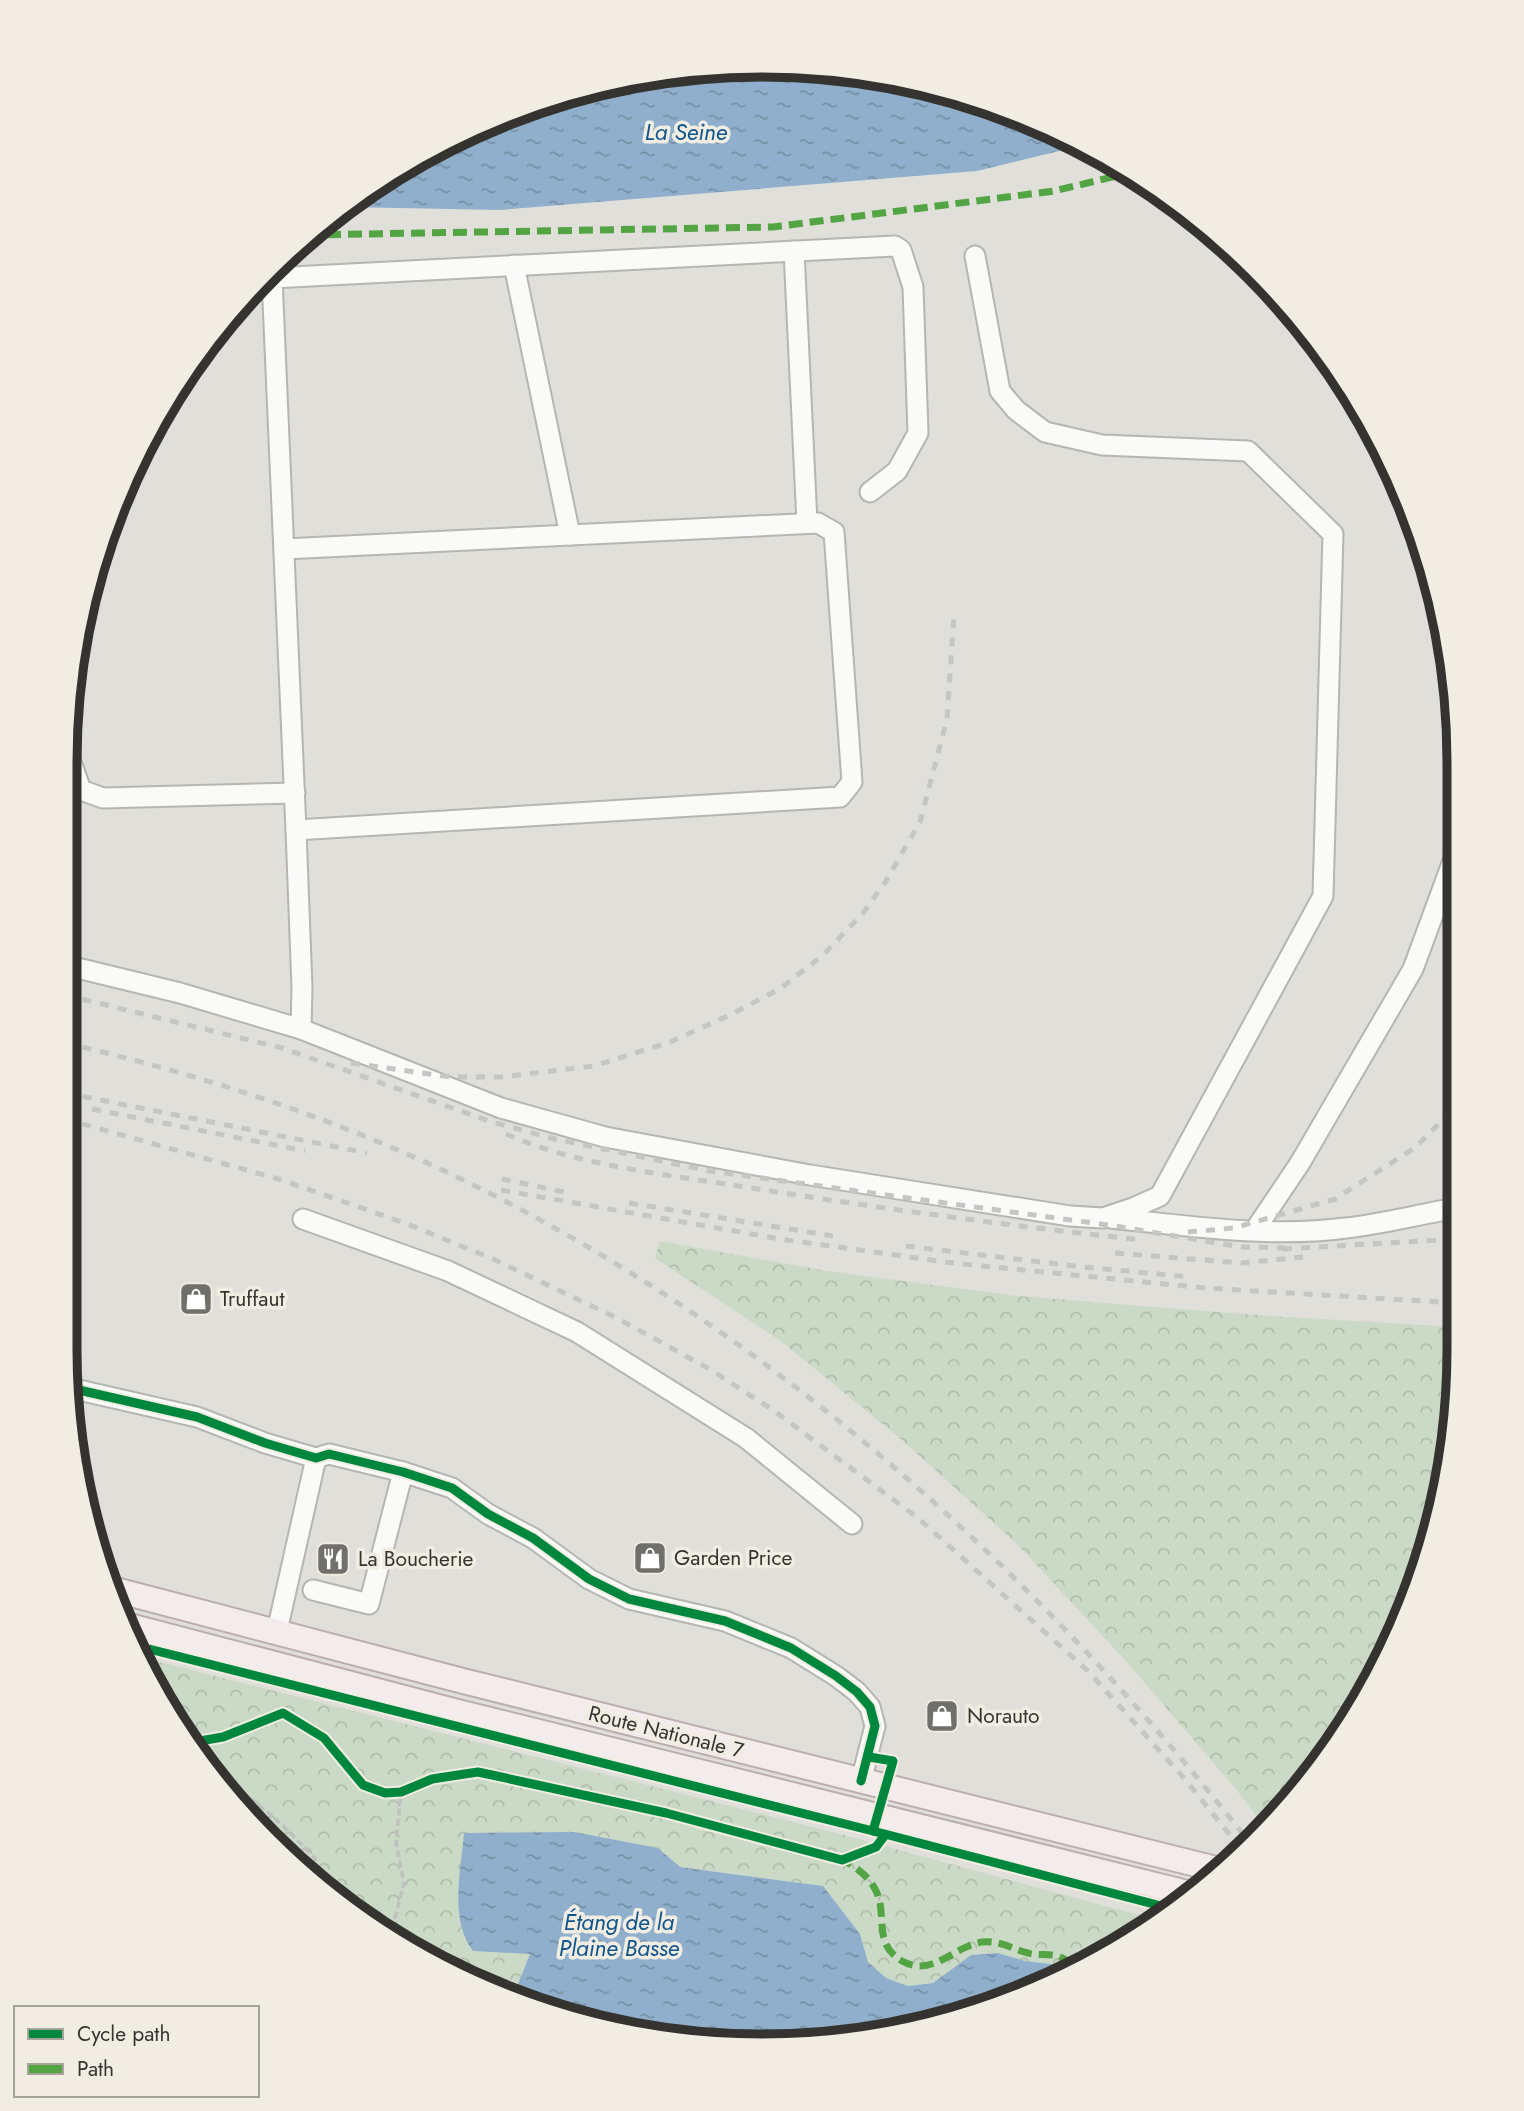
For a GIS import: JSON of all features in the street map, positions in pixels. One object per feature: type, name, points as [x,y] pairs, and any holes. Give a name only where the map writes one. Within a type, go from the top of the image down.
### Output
[{"type":"main road","name":"Route Nationale 7","points":[[122,1591],[861,1781],[1211,1866]]},
{"type":"main road","name":"Route Nationale 7","points":[[137,1628],[495,1721],[1180,1891]]},
{"type":"street","points":[[278,278],[895,246],[901,250],[913,287],[918,433],[897,471],[870,492]]},
{"type":"street","points":[[794,251],[807,523]]},
{"type":"street","points":[[975,256],[1000,391],[1016,410],[1045,432],[1102,445],[1248,451],[1333,534],[1323,897],[1160,1196],[1103,1217]]},
{"type":"street","points":[[514,265],[570,535]]},
{"type":"street","points":[[267,290],[284,549],[302,988],[301,1030]]},
{"type":"street","points":[[284,549],[818,523],[834,532],[852,782],[840,797],[296,830]]},
{"type":"street","points":[[77,779],[81,790],[103,798],[295,793]]},
{"type":"street","points":[[1255,1230],[1300,1163],[1413,969],[1447,877]]},
{"type":"street","points":[[77,968],[180,993],[301,1030],[501,1108],[605,1137],[824,1177],[1070,1216],[1255,1230],[1345,1229],[1447,1210]]},
{"type":"street","points":[[303,1219],[448,1271],[577,1332],[746,1438],[852,1524]]},
{"type":"street","points":[[78,1390],[197,1417],[265,1443],[316,1458],[329,1454],[403,1472],[452,1488],[488,1514],[533,1538],[589,1579],[629,1599],[725,1621],[790,1648],[836,1676],[857,1692],[870,1707],[875,1726],[861,1781]]},
{"type":"street","points":[[277,1631],[316,1458]]},
{"type":"street","points":[[313,1590],[369,1604],[403,1472]]},
{"type":"path","points":[[239,1791],[280,1823],[315,1858],[315,1868]]},
{"type":"path","points":[[398,1929],[395,1918],[404,1883],[396,1843],[401,1791]]},
{"type":"green space","points":[[660,1241],[827,1271],[1018,1296],[1255,1315],[1447,1326],[1446,1394],[1441,1438],[1434,1483],[1411,1569],[1395,1611],[1355,1692],[1332,1730],[1277,1801],[1259,1819],[1126,1661],[1016,1543],[902,1440],[782,1342],[655,1258]]},
{"type":"green space","points":[[152,1660],[829,1831],[1146,1917],[1055,1968],[1050,1964],[1025,1961],[998,1953],[971,1955],[933,1983],[908,1986],[886,1978],[868,1962],[860,1934],[823,1886],[680,1867],[658,1848],[574,1832],[464,1833],[473,1951],[531,1953],[516,1988],[419,1942],[381,1919],[345,1892],[310,1864],[247,1801],[192,1730]]},
{"type":"water","name":"La Seine","points":[[717,78],[807,78],[896,90],[982,113],[1067,149],[977,171],[500,210],[361,207],[381,192],[459,148],[542,113],[628,90]]},
{"type":"water","name":"Étang de la Plaine Basse","points":[[574,1832],[658,1848],[680,1867],[823,1886],[860,1934],[868,1962],[886,1978],[908,1986],[933,1983],[971,1955],[998,1953],[1025,1961],[1051,1964],[1056,1967],[982,1998],[939,2011],[851,2028],[807,2033],[717,2033],[628,2021],[585,2011],[516,1988],[530,1954],[473,1951],[461,1925],[459,1910],[464,1833]]},
{"type":"railway","points":[[351,1063],[450,1077],[501,1077],[594,1066],[670,1042],[781,988],[823,955],[863,913],[886,881],[920,822],[947,719],[954,615]]},
{"type":"railway","points":[[77,998],[282,1048],[492,1122],[555,1139],[710,1171],[1115,1226],[1241,1247],[1291,1248]]},
{"type":"railway","points":[[77,1046],[164,1068],[262,1098],[406,1154],[453,1175],[569,1236],[681,1305],[787,1381],[889,1463],[987,1551],[1079,1644],[1167,1742],[1244,1835]]},
{"type":"railway","points":[[77,1095],[367,1153]]},
{"type":"railway","points":[[92,1109],[305,1151]]},
{"type":"railway","points":[[1188,1232],[1234,1228],[1335,1199],[1416,1147],[1447,1115]]},
{"type":"railway","points":[[77,1122],[282,1180],[410,1225],[493,1259],[617,1318],[711,1370],[773,1410],[918,1518],[1088,1671],[1183,1777],[1236,1843]]},
{"type":"railway","points":[[506,1134],[561,1154],[650,1172],[940,1216],[1143,1240]]},
{"type":"railway","points":[[502,1179],[564,1192]]},
{"type":"railway","points":[[501,1190],[780,1239],[953,1263],[1205,1288],[1447,1302]]},
{"type":"railway","points":[[629,1203],[833,1236]]},
{"type":"railway","points":[[1283,1249],[1447,1240]]},
{"type":"railway","points":[[906,1246],[1191,1277]]},
{"type":"railway","points":[[1115,1253],[1242,1263],[1303,1257]]},
{"type":"marked path","points":[[325,235],[773,227],[1054,191],[1117,176]]},
{"type":"marked path","points":[[839,1858],[860,1871],[872,1884],[879,1899],[887,1946],[902,1961],[923,1966],[933,1964],[962,1949],[988,1942],[1032,1954],[1056,1956],[1068,1961]]},
{"type":"cycle path","points":[[78,1390],[197,1417],[265,1443],[316,1458],[329,1454],[403,1472],[452,1488],[488,1514],[533,1538],[589,1579],[629,1599],[725,1621],[791,1648],[836,1676],[857,1692],[870,1707],[875,1726],[861,1781]]},
{"type":"cycle path","points":[[146,1648],[1161,1906]]},
{"type":"cycle path","points":[[200,1741],[223,1737],[283,1713],[324,1738],[363,1785],[385,1793],[401,1792],[432,1779],[478,1772],[666,1813],[842,1860],[876,1847],[885,1835]]},
{"type":"cycle path","points":[[869,1757],[893,1761],[873,1831]]},
{"type":"place","name":"Truffaut","points":[[196,1299]]},
{"type":"place","name":"Garden Price","points":[[650,1558]]},
{"type":"place","name":"La Boucherie","points":[[333,1559]]},
{"type":"place","name":"Norauto","points":[[942,1716]]}]
